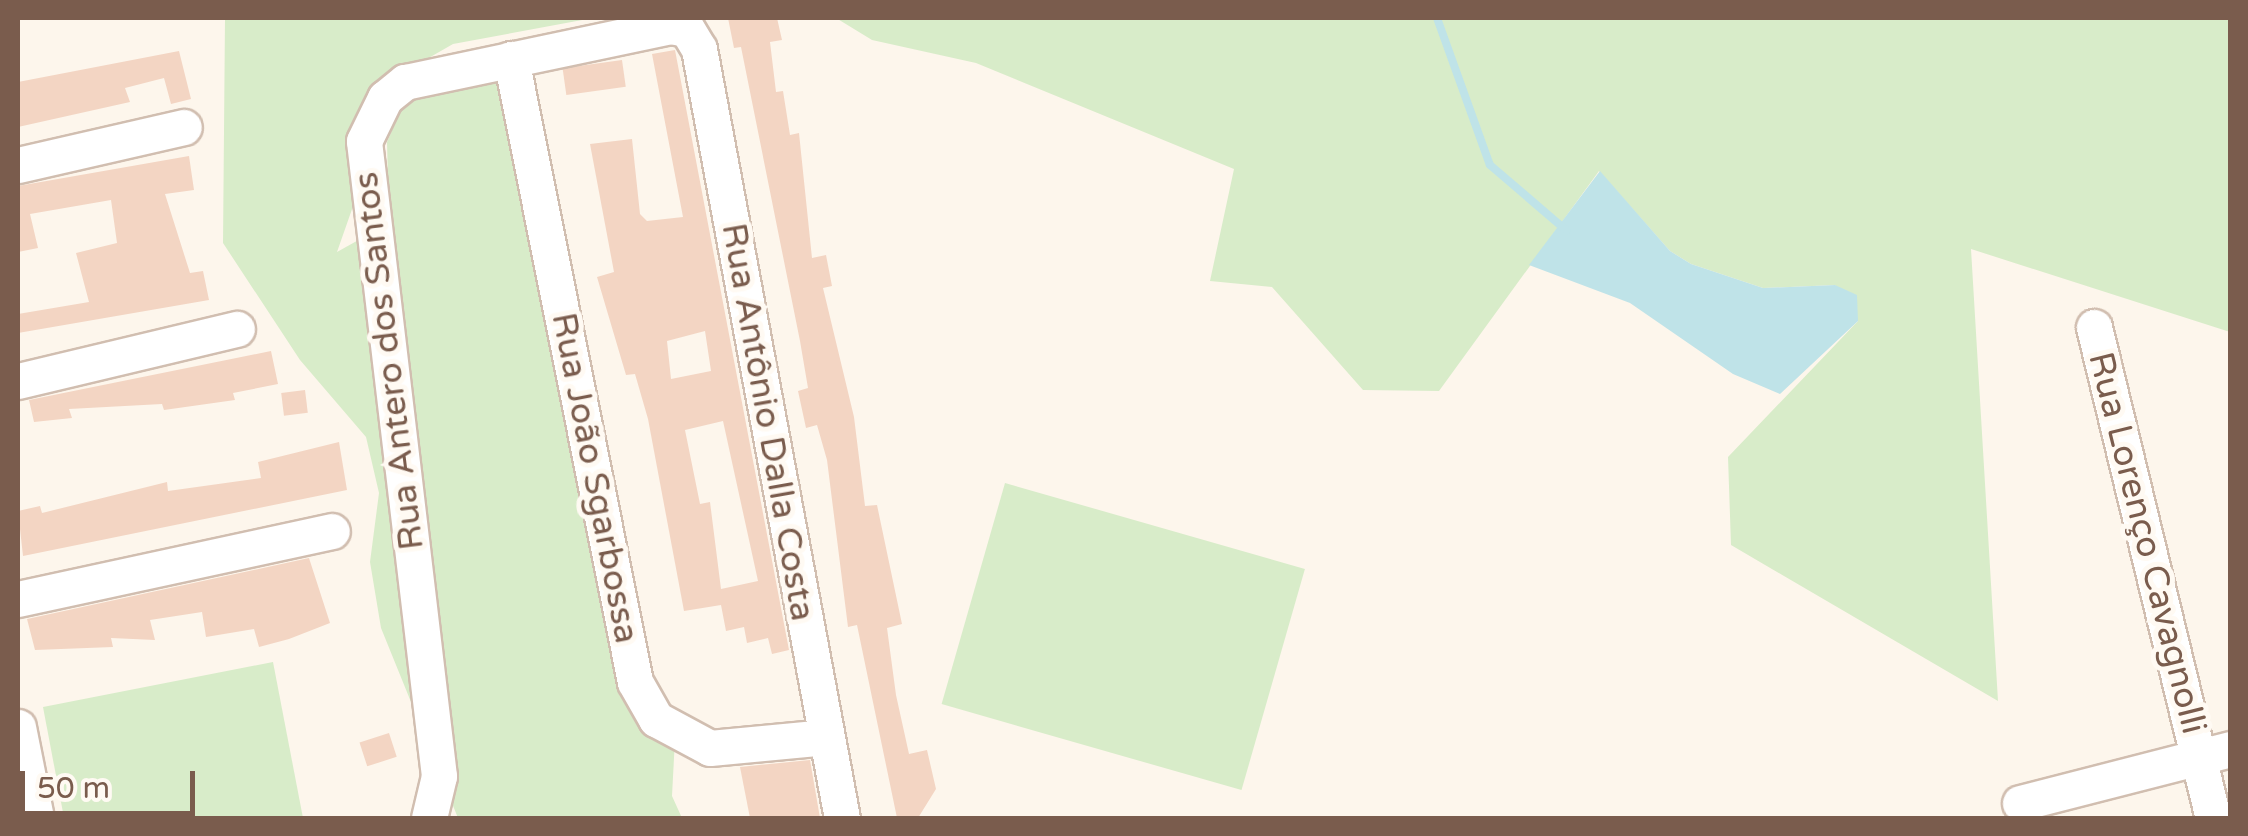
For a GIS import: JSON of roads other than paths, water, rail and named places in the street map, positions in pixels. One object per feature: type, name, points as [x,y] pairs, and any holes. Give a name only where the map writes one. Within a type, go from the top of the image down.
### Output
[{"type":"street","name":"Rua Antero dos Santos","points":[[429,818],[440,776],[364,141],[384,98],[405,82],[670,26],[687,29]]},
{"type":"street","name":"Rua Antônio Dalla Costa","points":[[687,29],[699,50],[842,818]]},
{"type":"street","name":"Rua João Sgarbossa","points":[[511,59],[635,682],[656,719],[710,748],[826,736]]},
{"type":"street","points":[[18,166],[184,126]]},
{"type":"street","name":"Rua Lorenço Cavagnolli","points":[[2094,327],[2215,753],[2213,818]]},
{"type":"street","points":[[18,381],[237,329]]},
{"type":"street","points":[[18,599],[332,531]]},
{"type":"street","points":[[18,726],[36,818]]},
{"type":"street","points":[[2020,802],[2215,753]]},
{"type":"water","points":[[1600,171],[1670,251],[1691,264],[1763,288],[1835,285],[1857,295],[1858,321],[1780,394],[1733,374],[1630,303],[1529,265]]},
{"type":"waterway","points":[[1437,18],[1490,165],[1567,231]]}]
